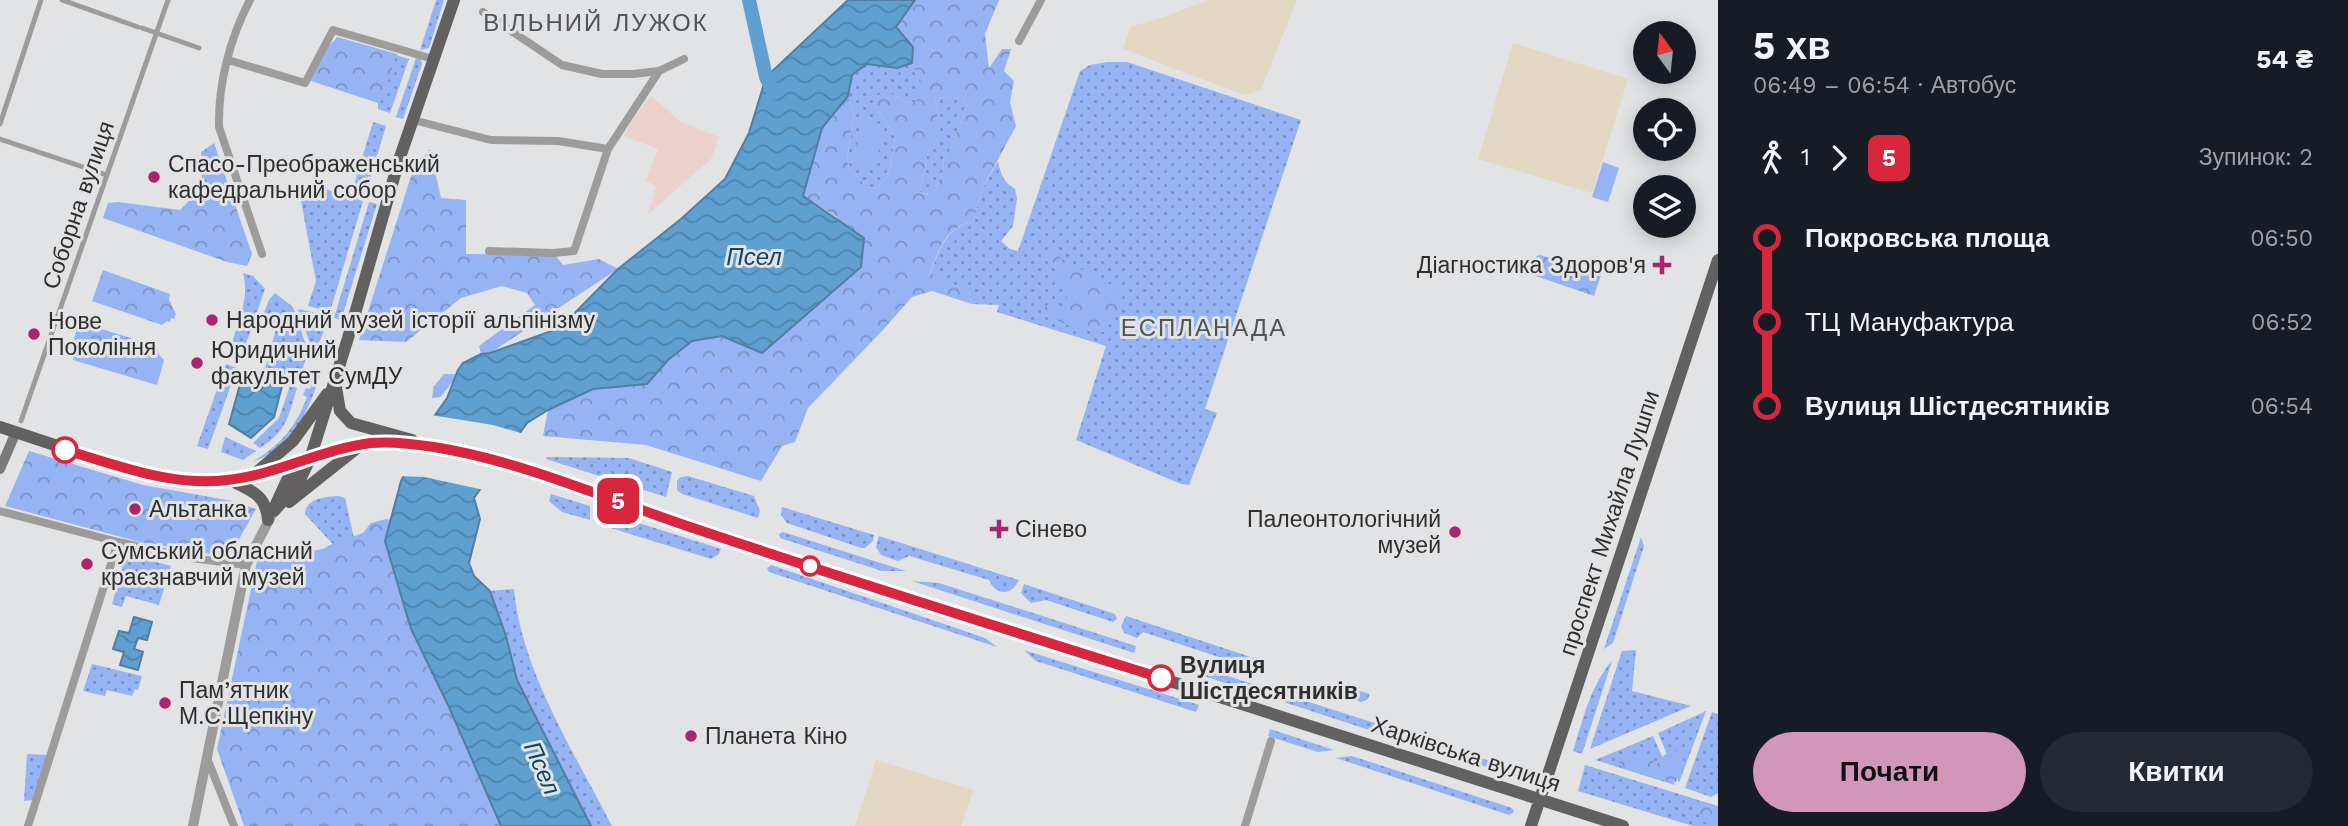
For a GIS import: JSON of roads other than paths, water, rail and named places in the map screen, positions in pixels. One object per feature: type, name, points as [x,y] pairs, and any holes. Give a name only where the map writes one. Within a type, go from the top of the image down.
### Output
[{"type":"main road","points":[[271,516],[298,484],[310,459],[399,160],[454,0]]},
{"type":"main road","name":"проспект Михайла Лушпи","points":[[1531,826],[1718,260]]},
{"type":"main road","points":[[335,382],[340,411],[345,417],[363,428],[377,429],[432,447]]},
{"type":"main road","points":[[252,475],[293,441],[335,382]]},
{"type":"main road","name":"Харківська вулиця","points":[[0,427],[19,427],[90,457],[182,481],[230,480],[373,443],[432,447],[481,457],[526,469],[700,531],[1623,826]]},
{"type":"main road","points":[[0,469],[19,427]]},
{"type":"main road","points":[[271,516],[359,446]]},
{"type":"main road","points":[[230,480],[258,495],[271,516]]},
{"type":"street","points":[[0,124],[41,0]]},
{"type":"street","points":[[62,0],[199,48]]},
{"type":"street","name":"Соборна вулиця","points":[[19,427],[168,0]]},
{"type":"street","points":[[250,0],[238,23],[226,58],[219,127],[262,254]]},
{"type":"street","points":[[1019,41],[1041,0]]},
{"type":"street","points":[[483,12],[562,65],[602,74],[633,74],[659,71],[684,59]]},
{"type":"street","points":[[226,58],[305,83],[333,30],[433,59]]},
{"type":"street","points":[[489,251],[574,251],[608,149],[659,71]]},
{"type":"street","points":[[413,120],[491,140],[558,141],[608,149]]},
{"type":"street","points":[[0,139],[107,175]]},
{"type":"street","points":[[0,511],[118,542],[201,560],[246,565]]},
{"type":"street","points":[[193,826],[246,565],[271,516]]},
{"type":"street","points":[[28,826],[118,542]]},
{"type":"street","points":[[1245,826],[1271,741]]},
{"type":"street","points":[[207,758],[234,826]]},
{"type":"water","name":"Псел","points":[[848,0],[915,0],[896,27],[913,47],[912,63],[897,68],[867,64],[852,75],[848,96],[822,128],[803,196],[864,238],[861,267],[762,353],[722,336],[692,341],[668,360],[647,384],[593,389],[548,410],[527,423],[474,498],[480,519],[469,563],[474,576],[490,591],[506,636],[517,680],[591,826],[501,826],[449,707],[411,629],[385,541],[401,481],[433,418],[447,398],[463,363],[481,354],[560,328],[618,269],[681,219],[725,179],[749,133],[766,77]]},
{"type":"water","points":[[241,381],[261,390],[263,386],[275,383],[282,386],[274,417],[251,438],[229,424]]},
{"type":"water","points":[[134,617],[152,622],[147,640],[138,638],[134,649],[143,652],[138,670],[120,665],[124,652],[113,649],[119,631],[129,633]]},
{"type":"waterway","points":[[749,0],[766,77],[774,93]]},
{"type":"place","name":"Спасо-Преображенський кафедральний собор","points":[[154,177]]},
{"type":"place","name":"Діагностика Здоров'я","points":[[1662,265]]},
{"type":"place","name":"Народний музей історії альпінізму","points":[[212,320]]},
{"type":"place","name":"Нове Покоління","points":[[34,334]]},
{"type":"place","name":"Юридичний факультет СумДУ","points":[[197,363]]},
{"type":"place","name":"Альтанка","points":[[135,509]]},
{"type":"place","name":"Сінево","points":[[999,529]]},
{"type":"place","name":"Палеонтологічний музей","points":[[1455,532]]},
{"type":"place","name":"Сумський обласний краєзнавчий музей","points":[[87,564]]},
{"type":"place","name":"Вулиця Шістдесятників","points":[[1161,678]]},
{"type":"place","name":"Пам’ятник М.С.Щепкіну","points":[[165,703]]},
{"type":"place","name":"Планета Кіно","points":[[691,736]]},
{"type":"district","name":"ВІЛЬНИЙ ЛУЖОК","points":[[596,23]]},
{"type":"district","name":"ЕСПЛАНАДА","points":[[1204,328]]}]
